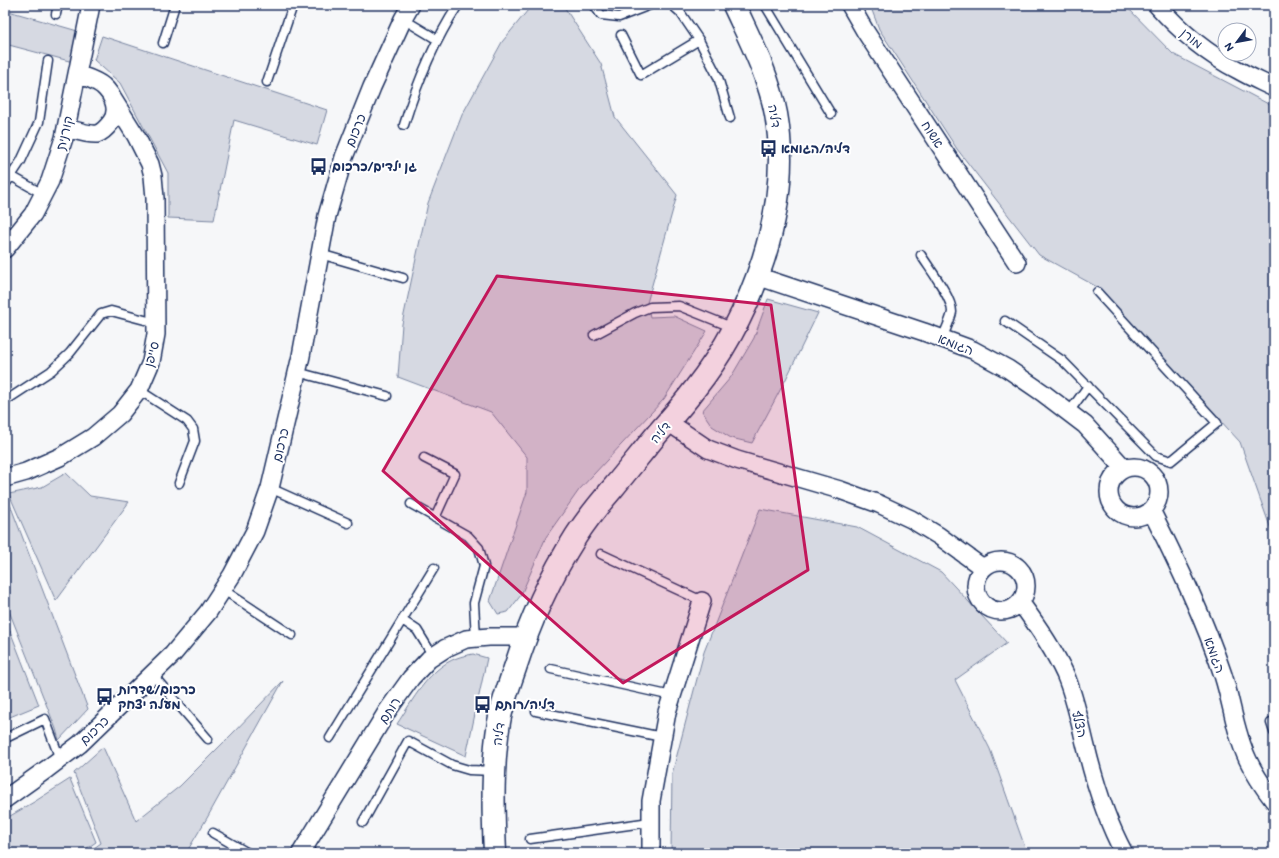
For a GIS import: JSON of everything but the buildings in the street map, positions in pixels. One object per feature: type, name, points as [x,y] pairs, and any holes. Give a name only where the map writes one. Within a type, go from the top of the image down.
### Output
[{"type":"street","name":"קורנית","points":[[5,249],[33,214],[50,181],[64,138],[91,5]]},
{"type":"street","name":"דליה","points":[[495,853],[493,796],[500,720],[508,687],[544,593],[577,534],[695,390],[716,360],[735,328],[763,261],[773,224],[779,186],[779,148],[776,113],[764,72],[734,5]]},
{"type":"street","name":"אשוח","points":[[850,5],[865,31],[1017,263]]},
{"type":"street","name":"מורן","points":[[1158,5],[1172,22],[1197,43],[1238,70],[1274,88]]},
{"type":"street","name":"כרכום","points":[[5,799],[80,744],[178,648],[208,612],[232,575],[255,531],[270,488],[297,372],[328,216],[344,158],[372,87],[407,12]]},
{"type":"street","name":"סייפן","points":[[5,478],[26,472],[62,456],[94,437],[120,414],[139,390],[151,362],[156,334],[155,198],[153,176],[150,164],[136,136],[111,96],[102,85],[77,74]]},
{"type":"street","points":[[97,134],[107,128],[114,118],[116,108],[111,96]]},
{"type":"street","name":"סייפן","points":[[66,128],[85,133],[118,134],[130,138],[138,145],[145,155]]},
{"type":"street","name":"הגומא","points":[[757,276],[972,350],[1008,369],[1069,412],[1085,425],[1124,468]]},
{"type":"street","points":[[668,422],[696,441],[737,460],[840,490],[879,504],[911,519],[939,536],[983,568]]},
{"type":"street","points":[[1131,466],[1148,470],[1159,486],[1157,503],[1144,515],[1135,517],[1126,516],[1119,512],[1109,497],[1111,480],[1124,468],[1131,466]]},
{"type":"street","name":"הגומא","points":[[1151,510],[1171,550],[1208,635],[1223,676],[1236,727],[1248,759],[1262,784],[1274,801]]},
{"type":"street","points":[[1001,561],[1009,562],[1017,566],[1025,578],[1026,586],[1025,594],[1020,602],[1010,609],[1002,610],[993,609],[986,605],[980,598],[977,584],[978,576],[983,568],[990,563],[1001,561]]},
{"type":"street","points":[[651,853],[651,801],[667,712],[702,601]]},
{"type":"street","name":"הצלף","points":[[1020,602],[1037,625],[1065,675],[1102,804],[1124,853]]},
{"type":"street","name":"רותם","points":[[301,853],[388,710],[411,678],[429,659],[446,648],[466,639],[526,637]]},
{"type":"lane","points":[[56,14],[58,5]]},
{"type":"lane","points":[[163,43],[174,5]]},
{"type":"lane","points":[[267,82],[293,5]]},
{"type":"lane","points":[[404,125],[413,96],[424,69],[438,40],[458,5]]},
{"type":"lane","points":[[594,5],[601,15],[619,18],[650,5]]},
{"type":"lane","points":[[672,5],[680,12],[699,40],[718,77],[730,118]]},
{"type":"lane","points":[[765,5],[831,114]]},
{"type":"lane","points":[[407,12],[438,40]]},
{"type":"lane","points":[[621,36],[640,75],[699,40]]},
{"type":"lane","points":[[5,185],[21,161],[39,122],[48,61]]},
{"type":"lane","points":[[11,176],[43,194]]},
{"type":"lane","points":[[320,254],[404,278]]},
{"type":"lane","points":[[921,255],[950,304],[952,313],[942,339]]},
{"type":"lane","points":[[1005,321],[1063,361],[1156,456],[1171,461],[1217,423],[1097,292]]},
{"type":"lane","points":[[594,335],[635,313],[650,308],[679,306],[735,328]]},
{"type":"lane","points":[[5,401],[51,371],[70,353],[101,314],[111,311],[156,323]]},
{"type":"lane","points":[[297,372],[387,396]]},
{"type":"lane","points":[[1069,412],[1088,386]]},
{"type":"lane","points":[[139,390],[187,421],[193,429],[195,441],[179,483]]},
{"type":"lane","points":[[424,458],[455,474],[435,518]]},
{"type":"lane","points":[[270,488],[348,523]]},
{"type":"lane","points":[[411,504],[468,536],[479,548],[484,566],[474,603],[476,638]]},
{"type":"lane","points":[[602,554],[702,601]]},
{"type":"lane","points":[[330,738],[434,568]]},
{"type":"lane","points":[[222,589],[292,635]]},
{"type":"lane","points":[[402,620],[417,630],[434,656]]},
{"type":"lane","points":[[551,669],[672,696]]},
{"type":"lane","points":[[152,674],[208,739]]},
{"type":"lane","points":[[536,711],[662,737]]},
{"type":"lane","points":[[5,737],[8,737],[45,719],[60,759]]},
{"type":"lane","points":[[1271,723],[1274,732]]},
{"type":"lane","points":[[363,822],[408,741],[452,765],[469,770],[495,771]]},
{"type":"lane","points":[[530,839],[650,822]]},
{"type":"lane","points":[[213,833],[248,853]]},
{"type":"highlighted area","points":[[497,276],[771,305],[808,570],[623,683],[383,471]]},
{"type":"shaded area","points":[[532,5],[563,5],[601,64],[615,117],[677,195],[647,303],[650,317],[674,316],[707,331],[664,399],[579,490],[546,537],[521,595],[508,612],[498,614],[490,601],[527,492],[527,457],[491,412],[398,377],[402,324],[428,203],[462,115],[502,42]]},
{"type":"shaded area","points":[[870,5],[1125,5],[1173,54],[1274,107],[1274,538],[1240,442],[1099,288],[1039,255],[957,149],[879,29]]},
{"type":"shaded area","points":[[5,10],[81,32],[73,62],[5,44]]},
{"type":"shaded area","points":[[102,36],[327,110],[317,145],[234,120],[214,220],[168,218],[168,173],[120,83],[94,60]]},
{"type":"shaded area","points":[[768,299],[818,313],[786,379],[752,443],[731,438],[712,426],[702,411],[731,377],[754,338]]},
{"type":"shaded area","points":[[66,473],[90,496],[129,502],[56,601],[9,494],[42,487]]},
{"type":"shaded area","points":[[5,494],[88,709],[59,740],[5,601]]},
{"type":"shaded area","points":[[760,509],[857,527],[941,572],[1007,643],[955,680],[990,749],[1027,853],[671,853],[672,774],[704,652]]},
{"type":"shaded area","points":[[5,618],[39,705],[5,719]]},
{"type":"shaded area","points":[[473,654],[487,658],[466,756],[397,724],[422,686],[438,669],[457,658]]},
{"type":"shaded area","points":[[283,681],[186,853],[87,853],[101,843],[74,773],[103,747],[136,821],[180,786]]},
{"type":"shaded area","points":[[70,779],[96,842],[80,853],[8,853],[5,847],[5,819]]},
{"type":"place","name":"דליה/הגומא","points":[[768,148]]},
{"type":"place","name":"גן ילדים/כרכום","points":[[319,166]]},
{"type":"place","name":"כרכום/שדרות מעלה יצחק","points":[[105,696]]},
{"type":"place","name":"דליה/רותם","points":[[482,704]]}]
